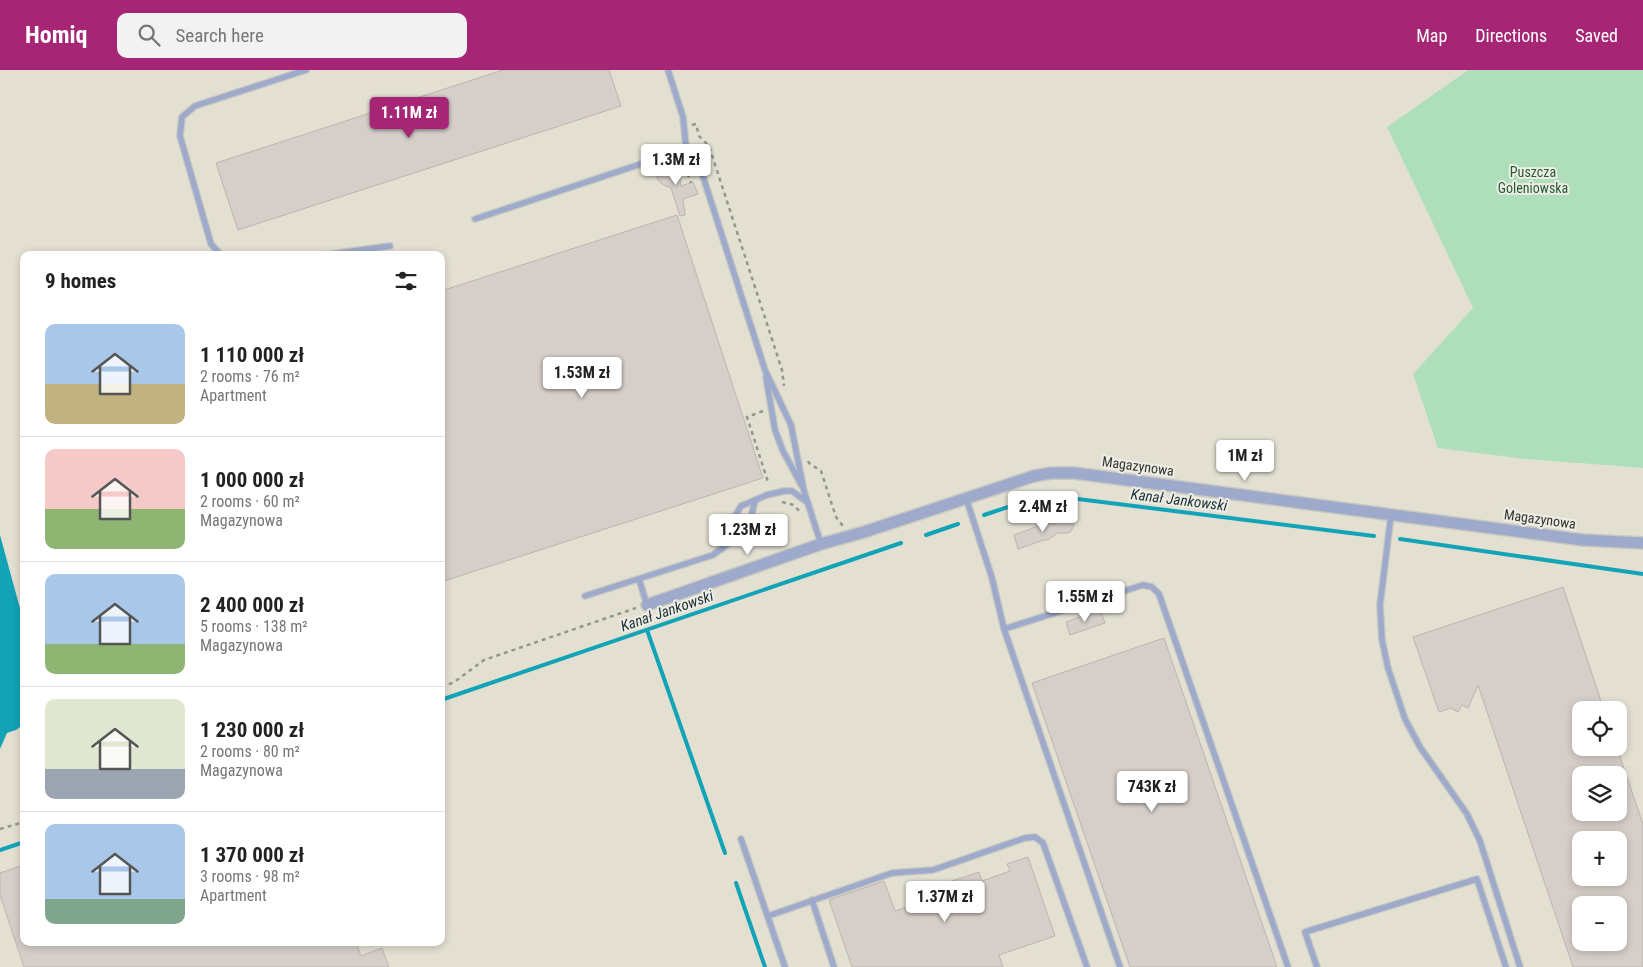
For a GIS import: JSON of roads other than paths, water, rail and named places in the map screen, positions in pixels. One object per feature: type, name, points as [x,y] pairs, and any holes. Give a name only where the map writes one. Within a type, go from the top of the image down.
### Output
[{"type":"street","name":"Magazynowa","points":[[647,604],[821,544],[1034,476],[1052,473],[1074,473],[1583,540],[1643,543]]},
{"type":"lane","points":[[217,251],[211,244],[180,136],[182,118],[195,106],[306,70]]},
{"type":"lane","points":[[668,70],[685,127],[684,155]]},
{"type":"lane","points":[[475,219],[668,154],[690,157],[700,167],[765,370],[791,425],[804,491],[821,544]]},
{"type":"lane","points":[[362,251],[390,246]]},
{"type":"lane","points":[[765,370],[775,430],[783,451],[804,491]]},
{"type":"lane","points":[[722,550],[725,533],[741,506],[767,495],[784,491],[792,491],[808,503]]},
{"type":"lane","points":[[966,498],[992,578],[1004,629],[1120,967]]},
{"type":"lane","points":[[585,596],[713,555],[722,550],[738,536],[750,517],[755,501]]},
{"type":"lane","points":[[1391,515],[1380,605],[1382,640],[1388,668],[1406,719],[1420,747],[1467,814],[1480,841],[1520,967]]},
{"type":"lane","points":[[639,579],[647,604]]},
{"type":"lane","points":[[1004,629],[1142,585],[1152,587],[1159,594],[1288,967]]},
{"type":"lane","points":[[768,916],[892,873],[932,870],[1025,838],[1035,837],[1043,843],[1087,967]]},
{"type":"lane","points":[[741,839],[785,967]]},
{"type":"lane","points":[[1317,967],[1305,932],[1477,879],[1503,966]]},
{"type":"lane","points":[[812,900],[834,967]]},
{"type":"water","points":[[0,535],[20,608],[20,727],[7,733],[0,749]]},
{"type":"waterway","name":"Kanał Jankowski","points":[[984,515],[1032,499],[1054,496],[1374,536]]},
{"type":"waterway","name":"Kanał Jankowski","points":[[926,535],[958,524]]},
{"type":"waterway","name":"Kanał Jankowski","points":[[1400,539],[1643,574]]},
{"type":"waterway","name":"Kanał Jankowski","points":[[445,699],[901,543]]},
{"type":"waterway","points":[[647,630],[725,853]]},
{"type":"waterway","name":"Kanał Jankowski","points":[[0,850],[20,843]]},
{"type":"waterway","points":[[736,883],[765,967]]},
{"type":"park label","name":"Puszcza Goleniowska","points":[[1533,180]]}]
